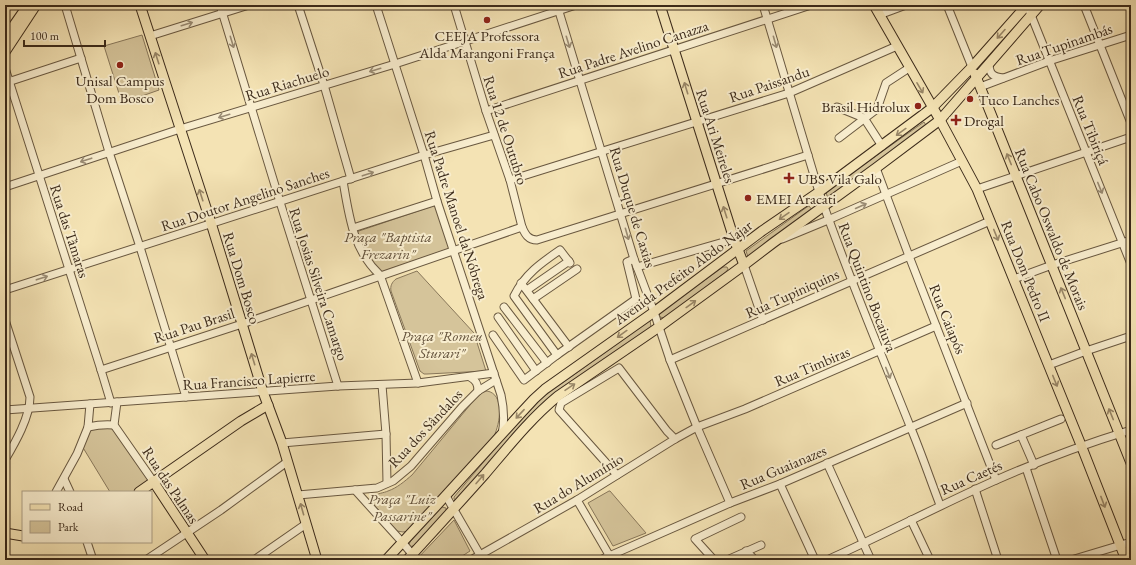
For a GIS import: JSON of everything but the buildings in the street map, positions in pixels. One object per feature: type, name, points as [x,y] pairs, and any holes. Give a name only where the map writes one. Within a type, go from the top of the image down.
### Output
[{"type":"main road","points":[[5,38],[28,5]]},
{"type":"main road","points":[[5,52],[36,5]]},
{"type":"main road","name":"Rua Dom Bosco","points":[[140,5],[211,224],[263,392],[282,443],[317,560]]},
{"type":"main road","name":"Rua Ari Meireles","points":[[660,5],[716,184],[744,265]]},
{"type":"main road","name":"Rua Dom Pedro II","points":[[874,5],[940,120],[977,189],[1049,365],[1126,560]]},
{"type":"main road","name":"Avenida Prefeito Abdo Najar","points":[[386,560],[534,399],[545,389],[654,312],[762,231],[819,192],[880,143],[932,108],[972,67],[1027,5]]},
{"type":"main road","name":"Avenida Prefeito Abdo Najar","points":[[409,557],[545,407],[558,396],[659,327],[734,273],[773,242],[940,120],[978,83],[989,63],[1040,5]]},
{"type":"main road","name":"Rua Cabo Oswaldo de Morais","points":[[972,67],[1131,463]]},
{"type":"main road","points":[[734,239],[749,236],[762,231]]},
{"type":"main road","points":[[724,260],[728,260],[734,265],[734,273]]},
{"type":"main road","points":[[140,491],[186,461],[241,421],[268,405]]},
{"type":"main road","name":"Rua das Palmas","points":[[153,482],[205,560]]},
{"type":"main road","points":[[5,533],[22,536]]},
{"type":"street","points":[[65,5],[109,152],[186,397]]},
{"type":"street","name":"Rua Josias Silveira Camargo","points":[[220,5],[310,300],[338,386]]},
{"type":"street","points":[[150,36],[249,5]]},
{"type":"street","points":[[298,5],[324,85],[351,179]]},
{"type":"street","name":"Rua Padre Manoel da Nóbrega","points":[[376,5],[424,155],[437,201],[501,395],[504,414],[502,434]]},
{"type":"street","name":"Rua 12 de Outubro","points":[[454,5],[486,111],[510,180],[524,232],[530,239],[537,240],[621,214]]},
{"type":"street","name":"Rua Riachuelo","points":[[5,187],[180,129],[395,64],[558,8],[576,5]]},
{"type":"street","name":"Rua Quintino Bocaiuva","points":[[763,5],[828,220],[911,427],[940,506]]},
{"type":"street","name":"Rua Padre Avelino Canazza","points":[[486,111],[811,5]]},
{"type":"street","points":[[879,15],[906,5]]},
{"type":"street","name":"Rua Cabo Oswaldo de Morais","points":[[947,5],[972,67]]},
{"type":"street","name":"Rua Tibiriçá","points":[[1027,5],[1131,264]]},
{"type":"street","points":[[1084,5],[1131,123]]},
{"type":"street","name":"Rua Duque de Caxias","points":[[558,8],[634,259],[670,360],[730,503]]},
{"type":"street","name":"Rua Tupinambás","points":[[978,83],[1005,78],[1049,61],[1131,35]]},
{"type":"street","name":"Rua Paissandu","points":[[510,180],[789,93],[897,46]]},
{"type":"street","points":[[7,82],[81,58]]},
{"type":"street","name":"Rua Tupinambás","points":[[989,63],[990,74],[994,77],[1005,78]]},
{"type":"street","name":"Rua das Tâmaras","points":[[5,68],[7,82],[39,176],[101,370],[114,402]]},
{"type":"street","points":[[839,138],[877,109],[886,84],[909,68]]},
{"type":"street","points":[[837,107],[864,118],[880,143]]},
{"type":"street","name":"Rua Doutor Angelino Sanches","points":[[5,290],[424,155],[494,135]]},
{"type":"street","points":[[977,189],[1131,137]]},
{"type":"street","points":[[621,214],[808,155]]},
{"type":"street","points":[[773,242],[828,220],[962,161]]},
{"type":"street","name":"Rua Caiapós","points":[[876,168],[996,480]]},
{"type":"street","points":[[343,181],[352,228],[363,254],[380,275],[418,383]]},
{"type":"street","points":[[352,228],[437,201]]},
{"type":"street","name":"Rua Tupiniquins","points":[[670,360],[990,221]]},
{"type":"street","name":"Rua Pau Brasil","points":[[101,370],[170,346],[242,324],[522,227]]},
{"type":"street","points":[[637,267],[734,239]]},
{"type":"street","points":[[1014,279],[1052,265],[1131,240]]},
{"type":"street","points":[[527,290],[569,262],[560,250],[536,266],[521,283],[514,296],[557,355]]},
{"type":"street","points":[[493,335],[524,380],[636,299],[627,262],[634,259]]},
{"type":"street","name":"Rua Ari Meireles","points":[[744,265],[763,320]]},
{"type":"street","points":[[533,299],[577,269]]},
{"type":"street","points":[[521,283],[569,347]]},
{"type":"street","points":[[504,307],[547,363]]},
{"type":"street","points":[[498,318],[536,371]]},
{"type":"street","points":[[5,320],[30,397],[29,408],[21,431],[5,460]]},
{"type":"street","name":"Rua Timbiras","points":[[697,427],[745,409],[880,352],[936,326]]},
{"type":"street","points":[[1049,365],[1131,336]]},
{"type":"street","points":[[617,475],[559,410],[561,403],[619,368],[667,431],[675,439]]},
{"type":"street","name":"Rua Francisco Lapierre","points":[[5,410],[338,386],[418,383],[470,377],[495,376]]},
{"type":"street","name":"Rua dos Sândalos","points":[[298,495],[377,488],[392,481],[411,466],[462,407],[495,376]]},
{"type":"street","points":[[470,377],[476,381],[480,389],[494,389],[501,395]]},
{"type":"street","points":[[382,385],[386,434],[387,483]]},
{"type":"street","points":[[88,427],[108,424],[114,425],[114,402]]},
{"type":"street","name":"Rua Guaianazes","points":[[600,560],[610,558],[730,503],[780,484],[967,403]]},
{"type":"street","points":[[57,491],[77,454],[88,427],[90,404]]},
{"type":"street","points":[[996,445],[1061,419]]},
{"type":"street","name":"Rua das Palmas","points":[[114,425],[153,482]]},
{"type":"street","name":"Rua do Alumínio","points":[[471,560],[481,557],[697,427]]},
{"type":"street","name":"Rua Caetés","points":[[827,560],[996,480],[1081,446],[1131,430]]},
{"type":"street","points":[[282,443],[386,434]]},
{"type":"street","points":[[1021,436],[1034,465]]},
{"type":"street","points":[[146,560],[187,533],[287,462]]},
{"type":"street","points":[[827,463],[871,560]]},
{"type":"street","points":[[1026,468],[1057,560]]},
{"type":"street","points":[[64,479],[70,491]]},
{"type":"street","points":[[780,484],[815,560]]},
{"type":"street","points":[[975,489],[998,560]]},
{"type":"street","points":[[355,490],[402,542],[409,557]]},
{"type":"street","points":[[446,496],[481,557]]},
{"type":"street","points":[[577,500],[610,558]]},
{"type":"street","points":[[714,560],[695,539],[741,517]]},
{"type":"street","points":[[912,520],[930,560]]},
{"type":"street","points":[[254,560],[306,524]]},
{"type":"street","points":[[1071,560],[1131,542]]},
{"type":"street","points":[[87,543],[93,560]]},
{"type":"street","points":[[727,560],[761,545]]},
{"type":"street","points":[[746,551],[755,560]]},
{"type":"green space","points":[[142,35],[159,90],[122,103],[104,46]]},
{"type":"green space","points":[[924,122],[927,127],[831,197],[827,196],[826,191]]},
{"type":"green space","name":"Praça \"Baptista Frezarin\"","points":[[436,205],[451,248],[381,272],[365,253],[356,232]]},
{"type":"green space","points":[[809,206],[812,210],[748,257],[746,251]]},
{"type":"green space","points":[[723,267],[727,267],[728,269],[726,272],[664,318],[660,317],[660,312]]},
{"type":"green space","name":"Praça \"Romeu Sturari\"","points":[[417,271],[474,333],[486,371],[424,374],[420,371],[391,291],[393,281]]},
{"type":"green space","points":[[650,320],[651,327],[548,400],[456,500],[454,499],[454,497],[503,439],[543,397]]},
{"type":"green space","name":"Praça \"Luiz Passarine\"","points":[[487,391],[493,393],[499,403],[500,410],[498,424],[494,436],[408,531],[397,531],[375,506],[373,502],[374,497],[395,488],[412,475],[480,393]]},
{"type":"green space","points":[[114,425],[153,481],[139,491],[109,491],[82,446],[89,431],[94,428]]},
{"type":"green space","points":[[609,491],[646,533],[613,546],[588,503]]},
{"type":"green space","points":[[442,507],[446,508],[444,514],[415,545],[410,547],[410,542]]},
{"type":"green space","points":[[454,520],[470,551],[456,560],[416,560]]},
{"type":"place","name":"CEEJA Professora Alda Marangoni França","points":[[487,20]]},
{"type":"place","name":"Unisal Campus Dom Bosco","points":[[120,65]]},
{"type":"place","name":"Tuco Lanches","points":[[970,99]]},
{"type":"place","name":"Brasil Hidrolux","points":[[918,106]]},
{"type":"place","name":"Drogal","points":[[956,120]]},
{"type":"place","name":"UBS Vila Galo","points":[[789,178]]},
{"type":"place","name":"EMEI Aracati","points":[[748,198]]}]
